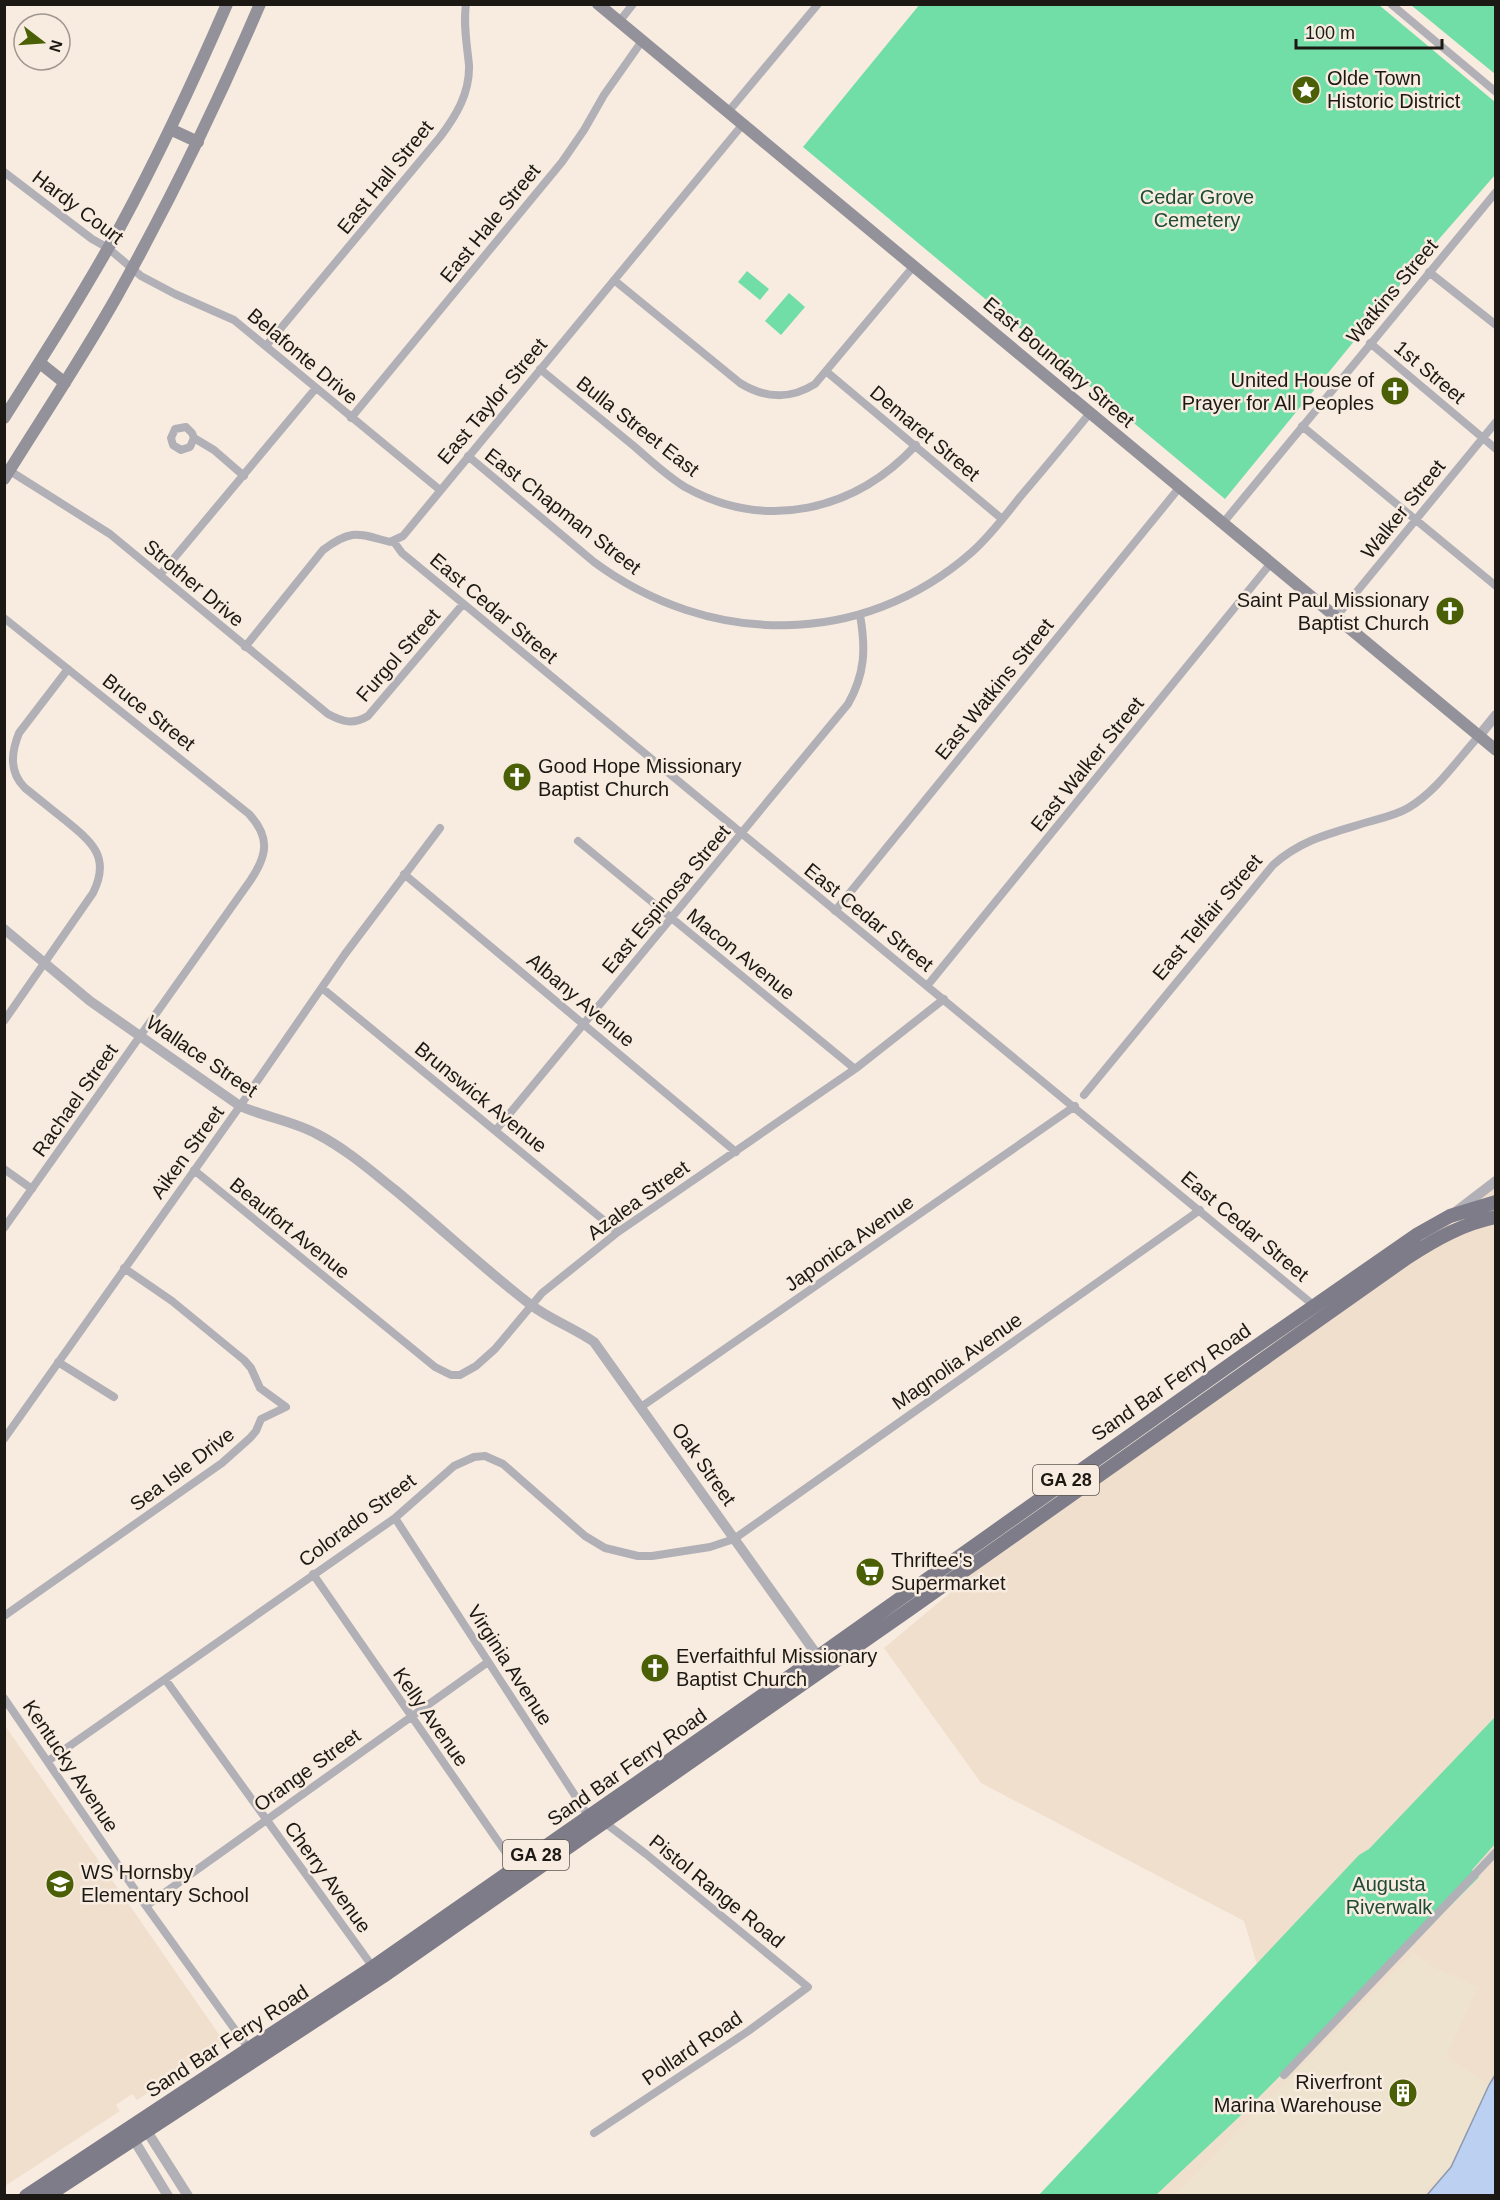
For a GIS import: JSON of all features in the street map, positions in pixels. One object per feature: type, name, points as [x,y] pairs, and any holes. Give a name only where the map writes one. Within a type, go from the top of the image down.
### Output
[{"type":"main road","points":[[4,418],[40,363],[108,248],[171,129],[227,4]]},
{"type":"main road","points":[[7,475],[65,383],[131,269],[198,142],[260,4]]},
{"type":"main road","name":"East Boundary Street","points":[[598,4],[1496,750]]},
{"type":"main road","points":[[171,129],[198,142]]},
{"type":"main road","points":[[40,363],[65,383]]},
{"type":"main road","name":"GA 28","points":[[1450,1216],[1496,1202]]},
{"type":"main road","name":"Sand Bar Ferry Road","points":[[1320,1311],[1418,1234],[1450,1216]]},
{"type":"main road","name":"Sand Bar Ferry Road","points":[[47,2196],[138,2131],[378,1972],[520,1873],[604,1822],[1245,1353],[1320,1311],[1450,1231],[1496,1217]]},
{"type":"main road","name":"Sand Bar Ferry Road","points":[[520,1873],[589,1817],[822,1662]]},
{"type":"main road","name":"Sand Bar Ferry Road","points":[[26,2196],[138,2131]]},
{"type":"street","name":"East Hall Street","points":[[266,346],[457,114],[468,80],[466,4]]},
{"type":"street","points":[[619,22],[633,4]]},
{"type":"street","points":[[728,112],[818,4]]},
{"type":"street","points":[[1391,4],[1496,92]]},
{"type":"street","name":"East Hale Street","points":[[351,418],[562,162],[604,95],[642,41]]},
{"type":"street","name":"East Taylor Street","points":[[394,542],[403,536],[743,124]]},
{"type":"street","name":"Hardy Court","points":[[4,172],[92,239],[108,248],[131,269]]},
{"type":"street","name":"Watkins Street","points":[[1223,523],[1496,192]]},
{"type":"street","points":[[614,280],[729,376],[751,390],[775,396],[804,391],[815,384],[913,267]]},
{"type":"street","name":"Belafonte Drive","points":[[131,269],[175,294],[234,320],[440,490]]},
{"type":"street","points":[[1429,272],[1496,325]]},
{"type":"street","name":"1st Street","points":[[1370,343],[1496,449]]},
{"type":"street","name":"Bulla Street East","points":[[540,369],[684,486],[714,500],[746,508],[776,511],[804,509],[840,499],[861,490],[890,471],[916,445]]},
{"type":"street","name":"Demaret Street","points":[[827,372],[1002,519]]},
{"type":"street","points":[[160,574],[316,388]]},
{"type":"street","name":"East Chapman Street","points":[[468,456],[594,562],[626,584],[661,602],[713,619],[758,625],[799,625],[860,615],[902,597],[949,571],[973,551],[1002,519],[1090,413]]},
{"type":"street","name":"Walker Street","points":[[1336,617],[1496,422]]},
{"type":"street","points":[[1302,426],[1496,586]]},
{"type":"street","points":[[194,438],[214,450],[244,476]]},
{"type":"street","name":"Strother Drive","points":[[7,475],[110,534],[328,714],[339,720],[354,723]]},
{"type":"street","name":"East Watkins Street","points":[[835,911],[1179,488]]},
{"type":"street","points":[[245,647],[317,557],[338,539],[359,534],[394,542]]},
{"type":"street","name":"East Cedar Street","points":[[394,542],[402,554],[1075,1106],[1320,1311]]},
{"type":"street","name":"East Walker Street","points":[[927,986],[1271,563]]},
{"type":"street","name":"Furgol Street","points":[[354,723],[368,716],[463,604]]},
{"type":"street","name":"East Espinosa Street","points":[[496,1130],[848,704],[861,678],[864,653],[860,615]]},
{"type":"street","name":"Bruce Street","points":[[4,618],[249,814],[256,821],[264,839]]},
{"type":"street","points":[[4,1021],[93,893],[100,873],[100,862],[94,846],[19,781],[15,774],[12,756],[14,745],[27,721],[68,669]]},
{"type":"street","name":"East Telfair Street","points":[[1084,1095],[1273,865],[1293,848],[1310,840],[1406,810],[1423,798],[1496,715]]},
{"type":"street","name":"Aiken Street","points":[[4,1439],[322,988],[440,828]]},
{"type":"street","name":"Rachael Street","points":[[4,1228],[257,870],[264,853],[264,839]]},
{"type":"street","name":"Macon Avenue","points":[[578,841],[855,1069]]},
{"type":"street","name":"Albany Avenue","points":[[404,874],[736,1152]]},
{"type":"street","name":"Wallace Street","points":[[4,929],[90,1001],[240,1106],[255,1113],[299,1125],[337,1145],[384,1181],[531,1305]]},
{"type":"street","name":"Brunswick Avenue","points":[[322,988],[618,1232]]},
{"type":"street","name":"Azalea Street","points":[[366,1311],[435,1367],[451,1375],[460,1375],[484,1360],[548,1288],[618,1232],[855,1069],[944,999]]},
{"type":"street","name":"Japonica Avenue","points":[[641,1407],[1075,1106]]},
{"type":"street","points":[[4,1169],[32,1189]]},
{"type":"street","name":"Beaufort Avenue","points":[[194,1170],[366,1311]]},
{"type":"street","points":[[1450,1216],[1496,1181]]},
{"type":"street","name":"Magnolia Avenue","points":[[734,1539],[1200,1210]]},
{"type":"street","name":"Sea Isle Drive","points":[[4,1616],[222,1463],[250,1438],[261,1419],[286,1407],[260,1388],[251,1368],[244,1360],[172,1301],[124,1268]]},
{"type":"street","name":"Oak Street","points":[[531,1305],[579,1331],[594,1342],[822,1662]]},
{"type":"street","points":[[58,1362],[114,1397]]},
{"type":"street","name":"Colorado Street","points":[[48,1761],[395,1518],[454,1466],[474,1457],[485,1456],[510,1469],[581,1532],[605,1548],[627,1554],[651,1556],[710,1547],[734,1539]]},
{"type":"street","name":"Virginia Avenue","points":[[395,1518],[589,1817]]},
{"type":"street","name":"Kelly Avenue","points":[[313,1574],[520,1873]]},
{"type":"street","name":"Orange Street","points":[[147,1906],[488,1662]]},
{"type":"street","name":"Cherry Avenue","points":[[165,1679],[378,1972]]},
{"type":"street","name":"Kentucky Avenue","points":[[4,1698],[147,1906],[253,2054]]},
{"type":"street","points":[[589,1817],[604,1822]]},
{"type":"street","name":"Pistol Range Road","points":[[604,1822],[807,1987]]},
{"type":"street","points":[[1284,2075],[1496,1852]]},
{"type":"street","name":"Pollard Road","points":[[594,2133],[747,2032],[807,1987]]},
{"type":"street","points":[[138,2131],[168,2196]]},
{"type":"street","points":[[138,2131],[188,2196]]},
{"type":"shaded area","points":[[1495,1175],[1495,2195],[1080,2195],[1259,1971],[1244,1921],[981,1783],[884,1648],[1005,1547]]},
{"type":"shaded area","name":"WS Hornsby Elementary School","points":[[4,1724],[225,2043],[137,2100],[132,2094],[116,2105],[120,2111],[5,2186]]},
{"type":"shaded area","points":[[1413,1953],[1435,1968],[1478,1987],[1446,2057],[1489,2085],[1451,2167],[1421,2195],[1174,2196]]},
{"type":"green space","name":"Cedar Grove Cemetery","points":[[920,4],[1379,5],[1495,102],[1495,175],[1418,263],[1225,499],[803,147]]},
{"type":"green space","points":[[1411,5],[1495,5],[1495,74]]},
{"type":"green space","points":[[747,271],[769,289],[760,300],[738,282]]},
{"type":"green space","points":[[789,293],[805,307],[781,335],[765,321]]},
{"type":"green space","name":"Augusta Riverwalk","points":[[1495,1717],[1495,1844],[1472,1870],[1479,1877],[1238,2118],[1156,2195],[1038,2196],[1359,1855],[1369,1849]]},
{"type":"water","points":[[1495,2075],[1495,2195],[1427,2195],[1451,2167]]},
{"type":"place","name":"Olde Town Historic District","points":[[1306,90]]},
{"type":"place","name":"United House of Prayer for All Peoples","points":[[1395,391]]},
{"type":"place","name":"Saint Paul Missionary Baptist Church","points":[[1450,611]]},
{"type":"place","name":"Good Hope Missionary Baptist Church","points":[[517,777]]},
{"type":"place","name":"Thriftee's Supermarket","points":[[870,1572]]},
{"type":"place","name":"Everfaithful Missionary Baptist Church","points":[[655,1668]]},
{"type":"place","name":"WS Hornsby Elementary School","points":[[60,1884]]},
{"type":"place","name":"Riverfront Marina Warehouse","points":[[1403,2093]]}]
